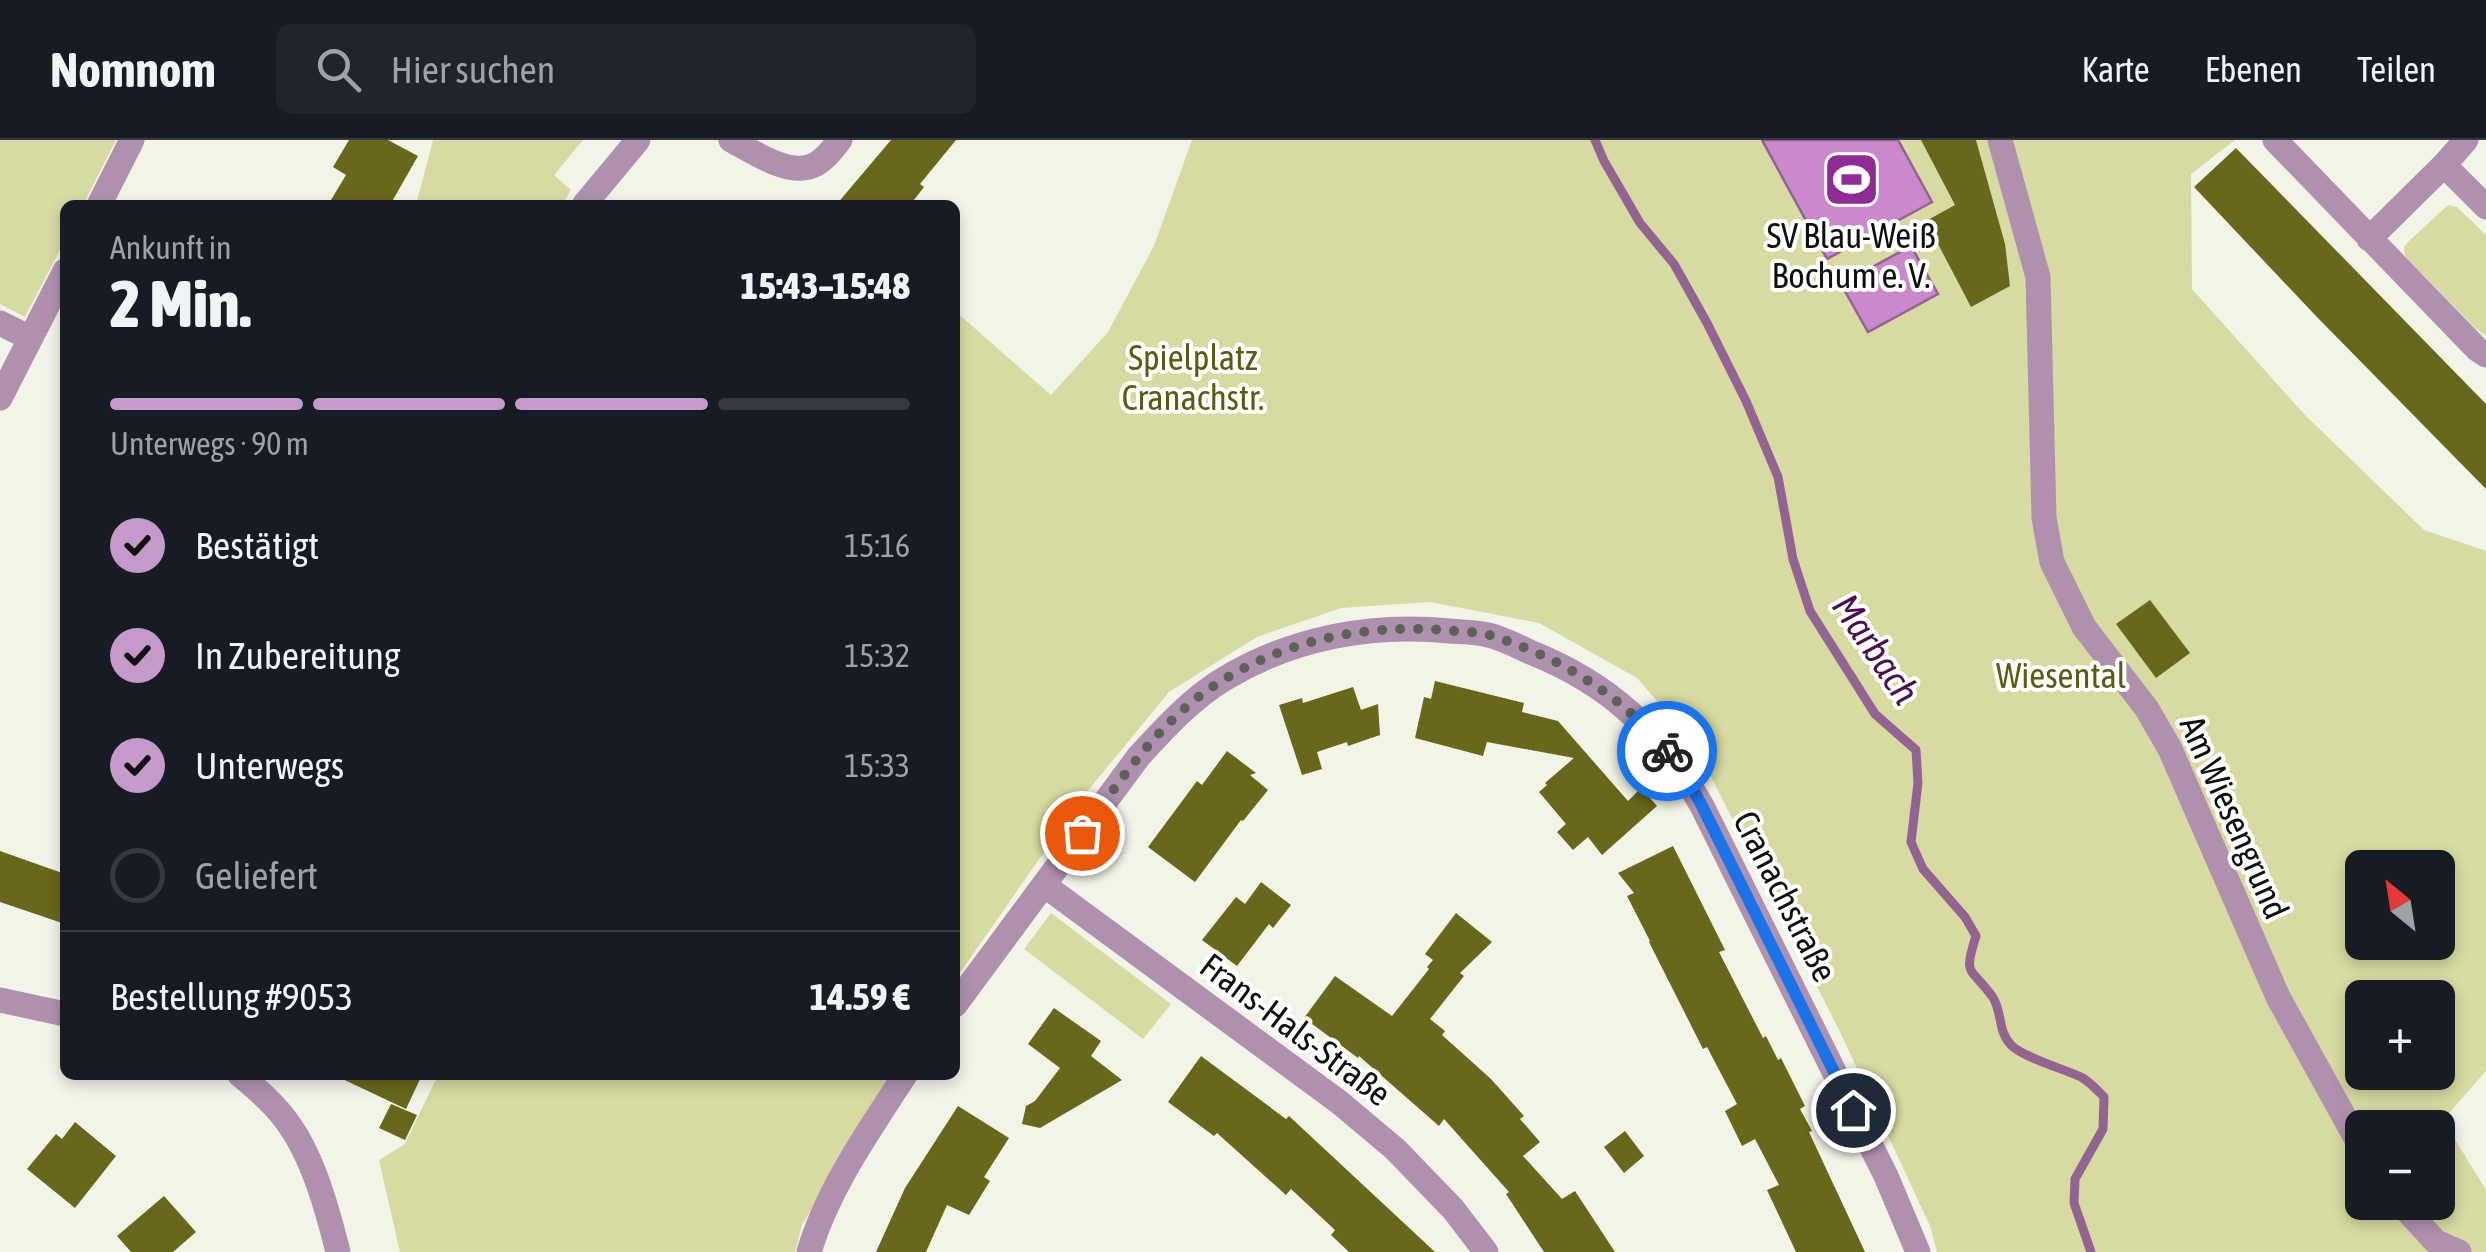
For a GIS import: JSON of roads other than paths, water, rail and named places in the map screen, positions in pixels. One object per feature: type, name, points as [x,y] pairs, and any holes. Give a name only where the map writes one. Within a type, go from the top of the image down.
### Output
[{"type":"street","points":[[102,200],[132,140]]},
{"type":"street","points":[[588,200],[638,140]]},
{"type":"street","points":[[731,140],[768,161],[806,169],[818,163],[840,140]]},
{"type":"street","name":"Am Wiesengrund","points":[[2000,140],[2038,277],[2035,512],[2052,562],[2084,627],[2147,708],[2170,750],[2278,997],[2345,1118]]},
{"type":"street","points":[[2275,140],[2486,355]]},
{"type":"street","points":[[2369,239],[2466,140]]},
{"type":"street","points":[[2444,165],[2486,207]]},
{"type":"street","points":[[0,398],[60,281]]},
{"type":"street","points":[[0,323],[30,338]]},
{"type":"street","name":"Cranachstraße","points":[[960,998],[1139,756],[1170,722],[1222,680],[1291,648],[1333,636],[1426,628],[1489,635],[1563,665],[1600,688],[1660,741],[1682,769],[1886,1176],[1918,1252]]},
{"type":"street","name":"Frans-Hals-Straße","points":[[1044,884],[1339,1102],[1395,1149],[1453,1209],[1486,1252]]},
{"type":"street","points":[[0,1000],[60,1013]]},
{"type":"street","points":[[246,1080],[292,1127],[312,1171],[338,1252]]},
{"type":"street","points":[[809,1252],[854,1154],[902,1080]]},
{"type":"street","points":[[2416,1220],[2436,1242],[2459,1252]]},
{"type":"waterway","name":"Marbach","points":[[1595,140],[1640,223],[1674,264],[1746,401],[1778,477],[1793,559],[1810,611],[1875,714],[1916,750],[1918,783],[1911,842],[1923,869],[1965,917],[1976,936],[1971,970],[1992,996],[2007,1039],[2024,1054],[2081,1077],[2104,1097],[2103,1129],[2075,1179],[2074,1203],[2091,1252]]},
{"type":"place","name":"SV Blau-Weiß Bochum e. V.","points":[[1851,179]]},
{"type":"park label","name":"Spielplatz Cranachstr.","points":[[1193,377]]},
{"type":"park label","name":"Wiesental","points":[[2061,675]]}]
